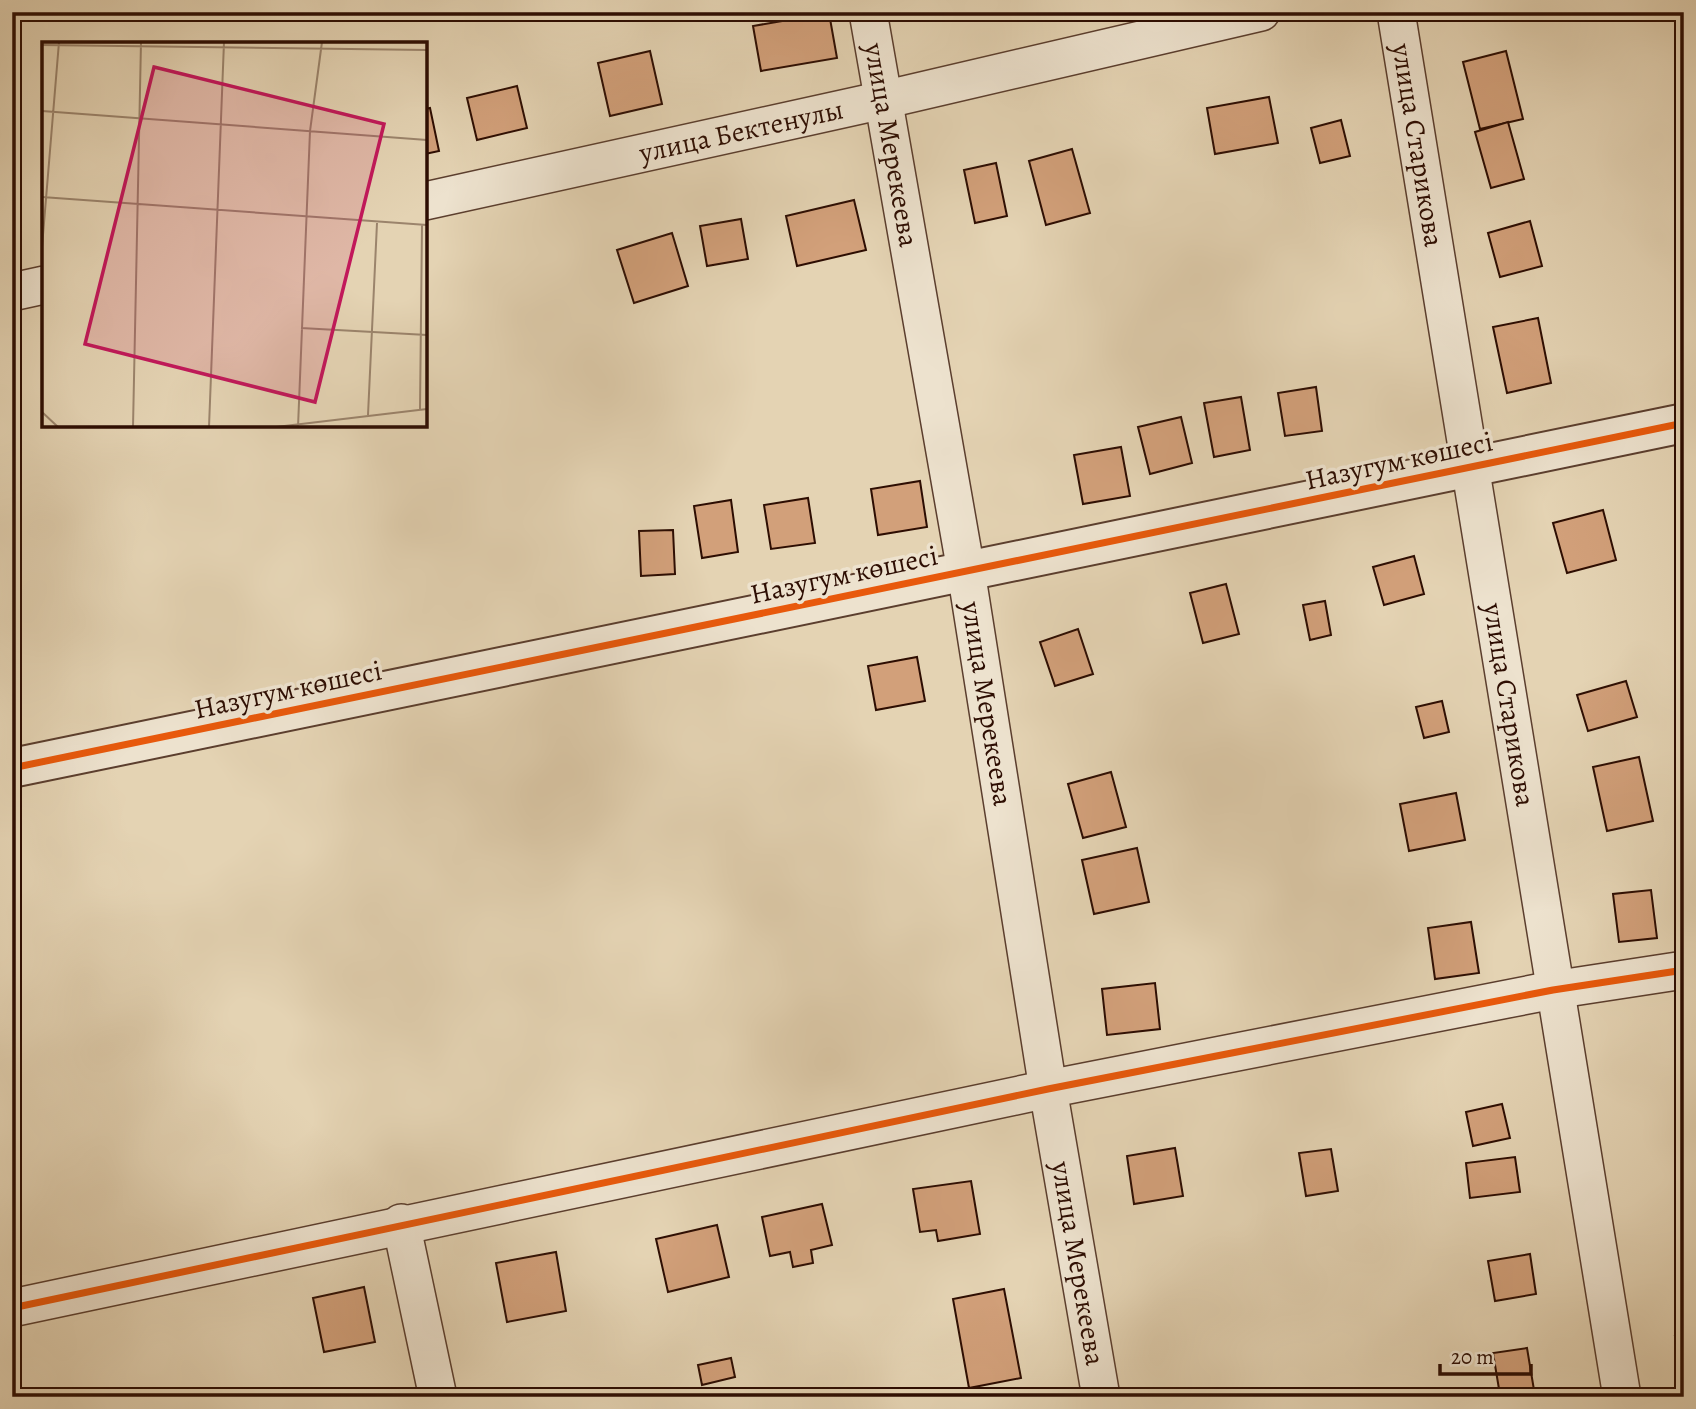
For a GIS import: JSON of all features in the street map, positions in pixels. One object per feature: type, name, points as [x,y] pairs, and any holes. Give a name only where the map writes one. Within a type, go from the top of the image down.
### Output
[{"type":"street","name":"улица Мерекеева","points":[[868,12],[966,571],[1048,1089],[1101,1397]]},
{"type":"street","name":"улица Бектенулы","points":[[427,201],[883,100],[1261,12]]},
{"type":"street","name":"улица Старикова","points":[[1396,12],[1553,990],[1622,1397]]},
{"type":"street","points":[[12,292],[42,285]]},
{"type":"street","name":"Назугум көшесі","points":[[12,768],[1684,424]]},
{"type":"street","points":[[12,1308],[401,1223],[1048,1089],[1553,990],[1684,970]]},
{"type":"street","points":[[401,1223],[438,1397]]},
{"type":"building","points":[[994,12],[1035,12],[996,20]]},
{"type":"building","points":[[829,13],[837,58],[761,71],[753,26]]},
{"type":"building","points":[[650,51],[662,104],[610,116],[598,63]]},
{"type":"building","points":[[1506,51],[1523,119],[1480,129],[1463,62]]},
{"type":"building","points":[[517,86],[527,128],[477,140],[467,98]]},
{"type":"building","points":[[1269,97],[1278,143],[1215,154],[1207,108]]},
{"type":"building","points":[[430,108],[439,151],[427,154],[427,109]]},
{"type":"building","points":[[1341,120],[1350,156],[1320,163],[1311,128]]},
{"type":"building","points":[[1508,122],[1524,179],[1491,188],[1475,132]]},
{"type":"building","points":[[1072,149],[1090,213],[1046,225],[1029,161]]},
{"type":"building","points":[[996,163],[1007,216],[975,223],[964,170]]},
{"type":"building","points":[[854,200],[866,250],[797,266],[786,216]]},
{"type":"building","points":[[741,219],[748,259],[707,266],[700,226]]},
{"type":"building","points":[[1530,221],[1542,266],[1500,277],[1488,233]]},
{"type":"building","points":[[672,233],[688,286],[634,303],[617,250]]},
{"type":"building","points":[[1538,318],[1551,383],[1507,393],[1493,327]]},
{"type":"building","points":[[1316,387],[1322,431],[1285,436],[1278,393]]},
{"type":"building","points":[[1241,397],[1250,450],[1214,457],[1204,403]]},
{"type":"building","points":[[1181,417],[1192,463],[1150,474],[1138,427]]},
{"type":"building","points":[[1121,447],[1130,496],[1083,504],[1074,455]]},
{"type":"building","points":[[920,481],[927,527],[878,535],[871,489]]},
{"type":"building","points":[[808,498],[815,543],[771,549],[764,505]]},
{"type":"building","points":[[731,500],[738,552],[702,558],[694,506]]},
{"type":"building","points":[[1603,510],[1616,560],[1567,573],[1553,523]]},
{"type":"building","points":[[673,530],[675,574],[641,576],[639,531]]},
{"type":"building","points":[[1414,556],[1424,594],[1384,605],[1373,567]]},
{"type":"building","points":[[1226,584],[1239,634],[1203,643],[1190,593]]},
{"type":"building","points":[[1325,601],[1331,635],[1310,640],[1303,605]]},
{"type":"building","points":[[1078,629],[1093,674],[1055,686],[1040,642]]},
{"type":"building","points":[[917,657],[925,701],[876,710],[868,666]]},
{"type":"building","points":[[1626,681],[1637,717],[1588,731],[1577,695]]},
{"type":"building","points":[[1442,701],[1449,732],[1424,738],[1416,707]]},
{"type":"building","points":[[1639,757],[1653,821],[1607,831],[1593,767]]},
{"type":"building","points":[[1111,772],[1126,827],[1083,838],[1068,784]]},
{"type":"building","points":[[1456,793],[1465,840],[1409,851],[1400,804]]},
{"type":"building","points":[[1137,848],[1149,902],[1094,914],[1082,860]]},
{"type":"building","points":[[1651,890],[1657,938],[1619,942],[1613,894]]},
{"type":"building","points":[[1471,922],[1479,973],[1435,979],[1428,928]]},
{"type":"building","points":[[1155,983],[1160,1029],[1107,1035],[1102,989]]},
{"type":"building","points":[[1502,1104],[1510,1138],[1473,1146],[1466,1112]]},
{"type":"building","points":[[1175,1148],[1183,1196],[1134,1204],[1127,1156]]},
{"type":"building","points":[[1331,1149],[1338,1191],[1306,1196],[1299,1153]]},
{"type":"building","points":[[1515,1157],[1520,1192],[1470,1198],[1466,1163]]},
{"type":"building","points":[[971,1181],[980,1234],[938,1241],[936,1230],[920,1232],[913,1189]]},
{"type":"building","points":[[822,1204],[832,1245],[811,1250],[813,1263],[793,1267],[790,1252],[770,1256],[762,1217]]},
{"type":"building","points":[[717,1225],[729,1277],[668,1292],[656,1239]]},
{"type":"building","points":[[556,1252],[566,1311],[507,1322],[496,1263]]},
{"type":"building","points":[[1530,1254],[1536,1294],[1495,1301],[1488,1261]]},
{"type":"building","points":[[364,1287],[375,1342],[324,1352],[313,1298]]},
{"type":"building","points":[[1004,1289],[1021,1378],[969,1388],[953,1299]]},
{"type":"building","points":[[1684,1334],[1684,1366],[1675,1336]]},
{"type":"building","points":[[1527,1348],[1534,1390],[1500,1395],[1493,1353]]},
{"type":"building","points":[[731,1358],[735,1377],[702,1385],[698,1365]]},
{"type":"cycle path","points":[[12,768],[1684,423]]},
{"type":"cycle path","points":[[12,1308],[1048,1089],[1553,990],[1684,970]]}]
